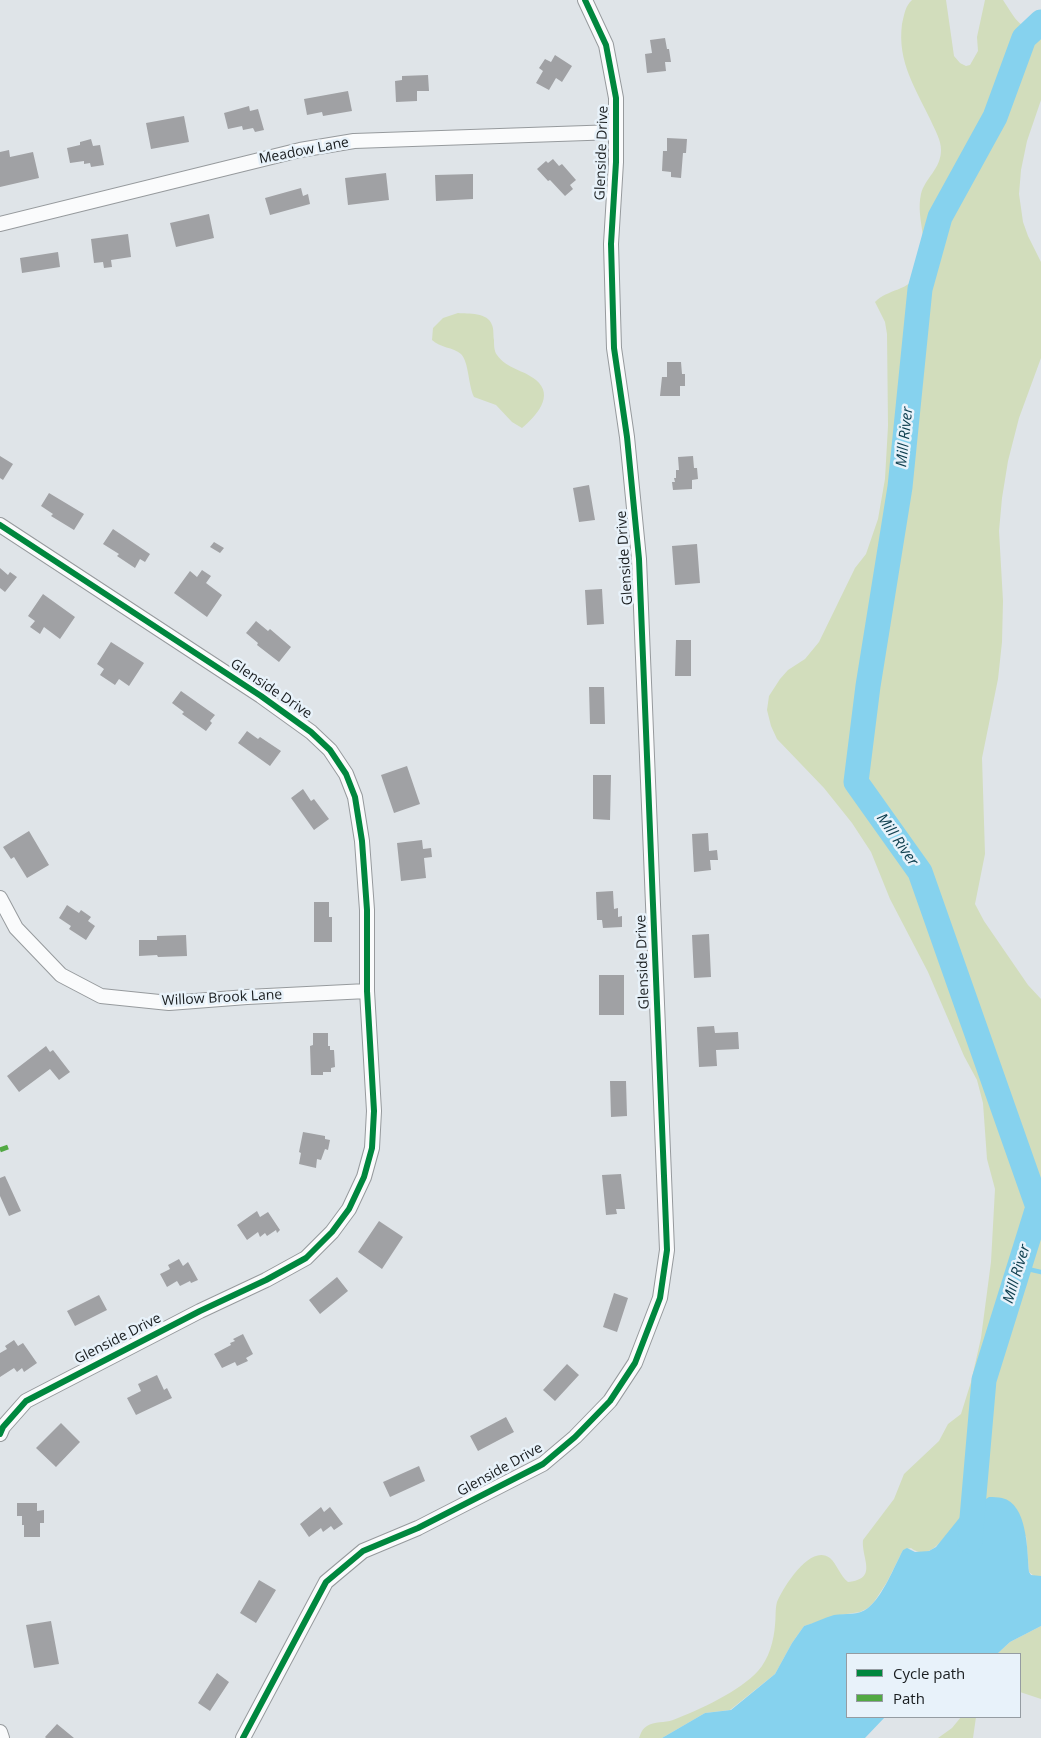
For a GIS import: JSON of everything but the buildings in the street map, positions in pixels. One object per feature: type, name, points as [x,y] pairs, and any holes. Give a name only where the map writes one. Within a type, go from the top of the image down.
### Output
[{"type":"street","name":"Glenside Drive","points":[[243,1738],[326,1582],[363,1551],[418,1528],[543,1464],[575,1437],[610,1401],[635,1363],[660,1298],[667,1250],[640,560],[627,437],[614,348],[611,244],[616,162],[616,98],[606,45],[585,0]]},
{"type":"street","name":"Meadow Lane","points":[[0,224],[300,150],[354,141],[616,132]]},
{"type":"street","name":"Glenside Drive","points":[[0,525],[262,696],[311,732],[330,750],[346,774],[355,797],[362,841],[367,910],[368,991],[374,1111],[372,1148],[360,1185],[349,1209],[332,1232],[306,1258],[26,1402],[3,1427],[0,1434]]},
{"type":"street","name":"Willow Brook Lane","points":[[0,898],[16,928],[61,975],[101,996],[169,1003],[368,991]]},
{"type":"street","points":[[0,1732],[2,1738]]},
{"type":"green space","points":[[912,0],[946,0],[954,56],[960,63],[966,66],[970,65],[978,51],[977,37],[985,0],[1003,0],[1014,17],[1022,25],[1034,30],[1041,30],[1041,100],[1027,141],[1021,170],[1019,194],[1023,222],[1041,262],[1041,358],[1019,418],[1008,461],[1002,498],[999,531],[1003,601],[1002,642],[998,679],[982,758],[985,854],[975,904],[984,921],[1028,985],[1041,999],[1041,1576],[1034,1576],[1029,1572],[1026,1536],[945,1537],[934,1548],[926,1552],[916,1551],[911,1548],[903,1550],[887,1582],[868,1608],[860,1612],[840,1615],[804,1626],[775,1674],[730,1710],[705,1713],[662,1738],[639,1738],[647,1726],[653,1723],[673,1720],[707,1705],[741,1686],[758,1671],[768,1655],[772,1643],[777,1602],[791,1578],[806,1562],[822,1555],[830,1558],[848,1582],[863,1577],[866,1567],[863,1540],[894,1499],[904,1474],[939,1441],[948,1424],[961,1414],[971,1382],[981,1338],[991,1262],[995,1189],[987,1159],[983,1103],[977,1080],[964,1056],[928,972],[890,899],[871,852],[852,823],[824,788],[777,739],[767,710],[769,696],[780,679],[788,670],[805,659],[819,642],[855,568],[866,554],[878,519],[885,479],[888,426],[887,334],[885,322],[875,302],[910,283],[918,273],[924,252],[920,214],[921,194],[936,168],[941,150],[938,135],[909,75],[902,51],[902,24],[906,8]]},
{"type":"green space","points":[[458,313],[477,314],[490,321],[493,327],[494,348],[497,355],[501,360],[536,380],[541,386],[544,399],[541,406],[533,418],[522,428],[512,422],[496,405],[474,397],[464,358],[454,350],[439,345],[432,340],[433,328],[443,318]]},
{"type":"green space","points":[[1041,1626],[1041,1699],[1021,1692],[1021,1653],[998,1653],[1010,1642]]},
{"type":"green space","points":[[960,1718],[976,1718],[973,1738],[938,1738],[952,1728]]},
{"type":"water","points":[[989,1497],[1002,1498],[1011,1502],[1017,1509],[1024,1529],[1029,1572],[1031,1575],[1041,1576],[1041,1626],[1010,1642],[998,1653],[846,1653],[846,1718],[884,1718],[865,1738],[662,1738],[705,1713],[731,1710],[775,1674],[804,1626],[834,1615],[864,1611],[879,1596],[903,1550],[907,1548],[915,1552],[929,1551],[936,1547],[961,1516]]},
{"type":"waterway","name":"Mill River","points":[[970,1541],[984,1380],[1038,1207],[920,872],[856,782],[868,686],[900,487],[920,289],[940,217],[995,117],[1024,38],[1041,22]]},
{"type":"waterway","points":[[1019,1267],[1041,1272]]},
{"type":"marked path","points":[[0,1150],[8,1147]]},
{"type":"cycle path","points":[[243,1738],[326,1582],[363,1551],[418,1528],[543,1464],[575,1437],[610,1401],[635,1363],[660,1298],[667,1250],[639,559],[627,437],[614,348],[611,244],[616,162],[616,98],[606,45],[585,0]]},
{"type":"cycle path","points":[[0,525],[261,696],[311,732],[330,750],[346,774],[355,797],[362,841],[367,910],[367,991],[374,1111],[372,1148],[364,1177],[349,1209],[332,1232],[306,1258],[26,1401],[3,1427],[0,1434]]}]
